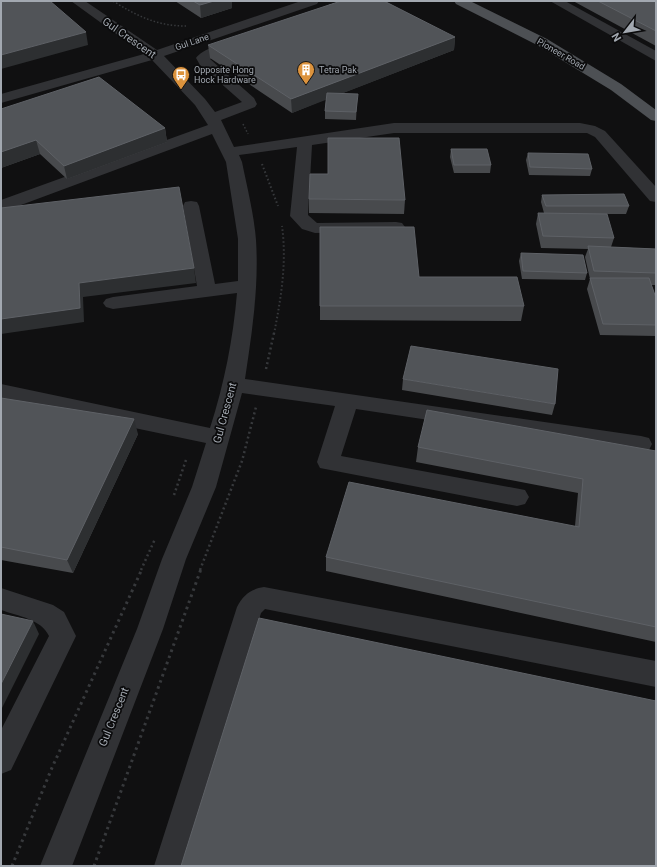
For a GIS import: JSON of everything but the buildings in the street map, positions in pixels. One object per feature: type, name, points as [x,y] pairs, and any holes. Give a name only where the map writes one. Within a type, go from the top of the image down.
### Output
[{"type":"main road","name":"Pioneer Road","points":[[460,1],[542,42],[616,86],[656,117]]},
{"type":"street","name":"Gul Crescent","points":[[56,866],[150,629],[174,559],[204,487],[234,385],[244,324],[247,286],[247,239],[234,162],[215,122],[200,102],[155,55],[77,1]]},
{"type":"street","name":"Gul Lane","points":[[1,99],[155,55],[313,1]]},
{"type":"street","points":[[556,1],[656,57]]},
{"type":"street","points":[[7,204],[215,122],[250,104],[249,101],[205,62],[204,58],[207,54],[253,38]]},
{"type":"street","points":[[230,152],[394,128],[585,128],[600,134],[656,197]]},
{"type":"street","points":[[305,140],[299,216],[301,220],[315,228],[396,227]]},
{"type":"street","points":[[191,206],[207,290]]},
{"type":"street","points":[[113,303],[247,286]]},
{"type":"street","points":[[234,385],[348,400],[641,444]]},
{"type":"street","points":[[1,392],[219,438]]},
{"type":"street","points":[[348,400],[328,462],[517,497]]},
{"type":"street","points":[[170,866],[250,607],[258,599],[264,598],[656,674]]},
{"type":"street","points":[[1,599],[44,613],[55,620],[63,636],[1,760]]},
{"type":"path","points":[[113,1],[146,21],[156,25],[191,25]]},
{"type":"place","name":"Tetra Pak","points":[[306,85]]},
{"type":"place","name":"Opposite Hong Hock Hardware","points":[[181,90]]}]
